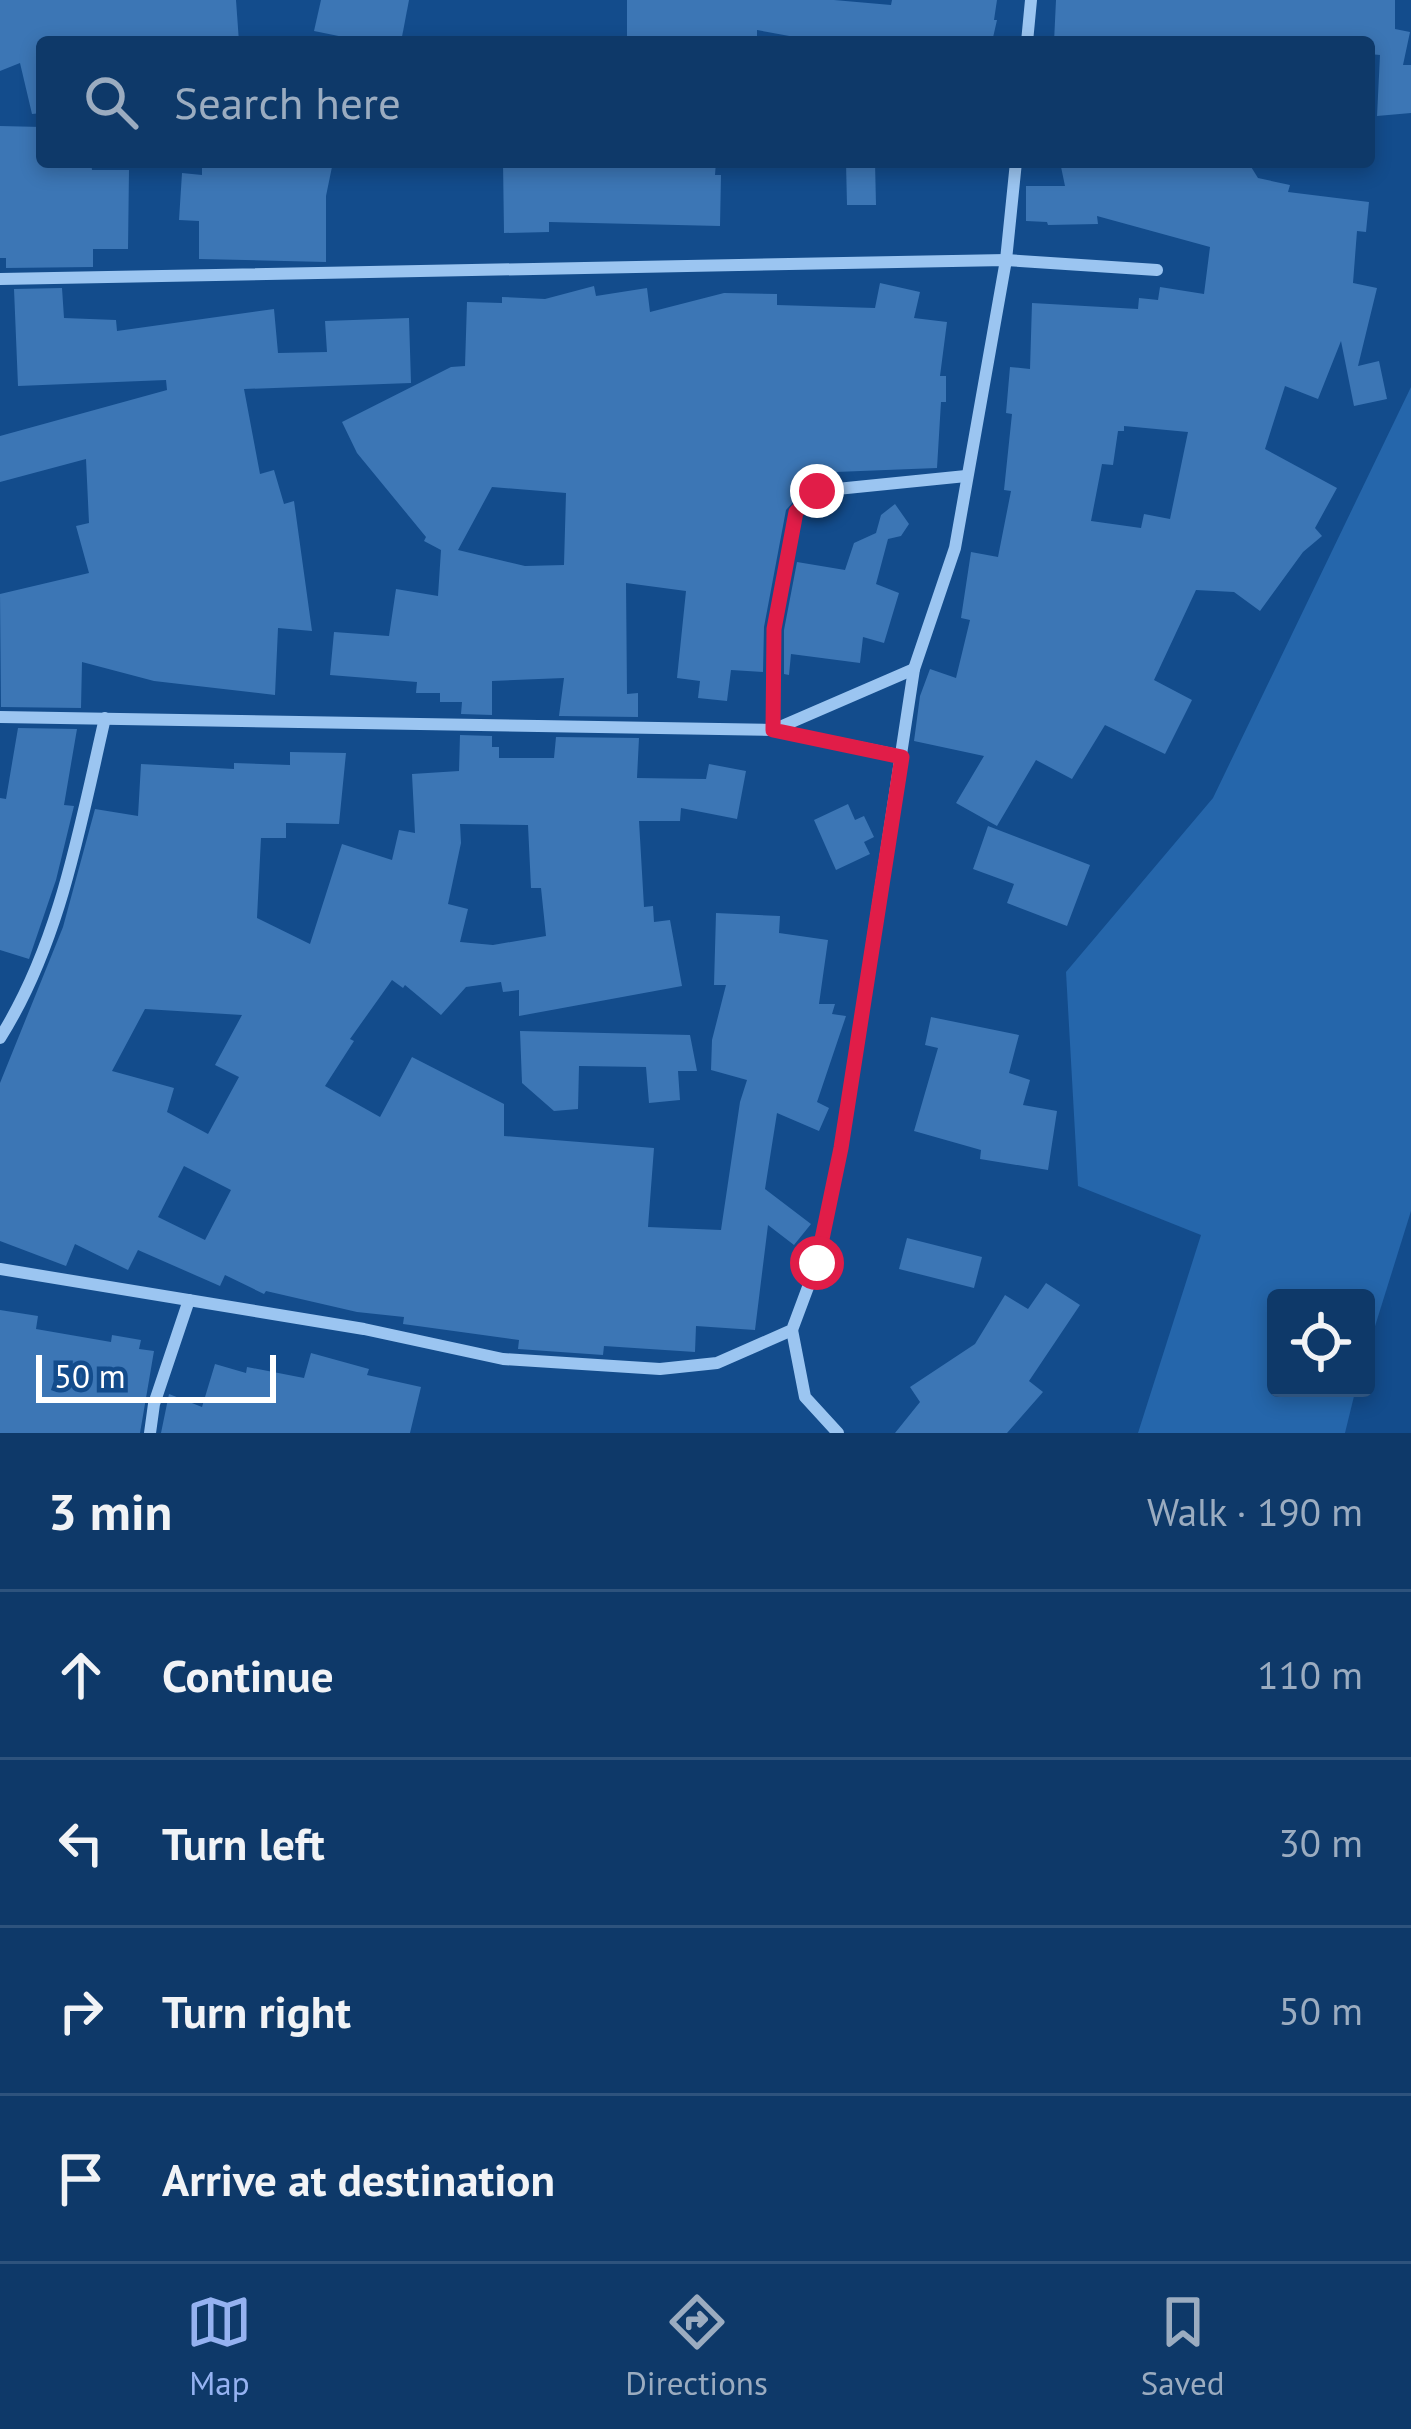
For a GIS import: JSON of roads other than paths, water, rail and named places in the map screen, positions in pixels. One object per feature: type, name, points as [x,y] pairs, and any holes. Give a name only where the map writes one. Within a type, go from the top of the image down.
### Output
[{"type":"street","points":[[1028,36],[1031,0]]},
{"type":"street","points":[[838,1433],[805,1397],[793,1330],[817,1263],[841,1148],[914,670],[956,548],[1006,260],[1015,168]]},
{"type":"street","points":[[0,279],[1006,260],[1157,269]]},
{"type":"street","points":[[773,730],[774,629],[796,512],[817,491],[966,476]]},
{"type":"street","points":[[773,730],[914,670]]},
{"type":"street","points":[[0,717],[773,730],[902,757]]},
{"type":"street","points":[[0,1038],[18,1010],[47,941],[105,718]]},
{"type":"street","points":[[0,1269],[364,1329],[503,1359],[660,1369],[717,1363],[793,1330]]},
{"type":"street","points":[[151,1433],[154,1404],[189,1300]]}]
